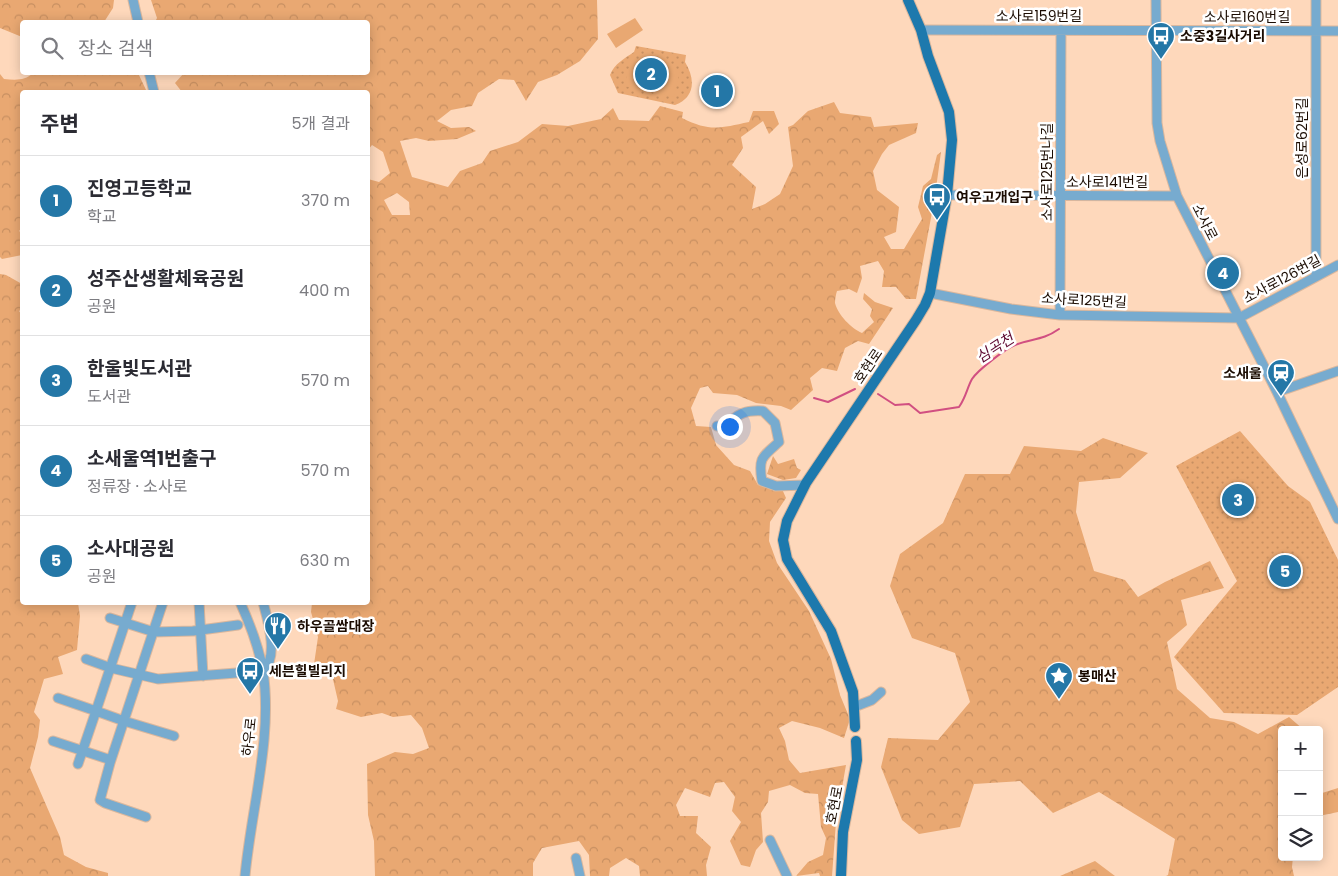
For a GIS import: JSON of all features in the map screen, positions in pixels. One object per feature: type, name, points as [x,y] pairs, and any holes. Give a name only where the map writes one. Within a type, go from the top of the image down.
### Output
[{"type":"main road","name":"호현로","points":[[855,727],[854,692],[831,631],[787,559],[783,540],[787,521],[805,484],[916,320],[925,306],[930,293],[947,195],[952,140],[949,112],[928,56],[921,30],[908,0]]},
{"type":"main road","name":"호현로","points":[[841,876],[843,832],[857,760],[856,741]]},
{"type":"street","points":[[133,0],[138,20]]},
{"type":"street","name":"소사로","points":[[1156,0],[1157,124],[1160,141],[1177,196],[1277,392],[1338,519]]},
{"type":"street","name":"은성로62번길","points":[[1316,0],[1316,276]]},
{"type":"street","name":"소사로159번길","points":[[921,30],[1156,29]]},
{"type":"street","name":"소사로160번길","points":[[1156,29],[1338,30]]},
{"type":"street","name":"소사로125번나길","points":[[1060,315],[1061,30]]},
{"type":"street","points":[[150,75],[154,90]]},
{"type":"street","name":"소사로141번길","points":[[947,195],[1177,196]]},
{"type":"street","name":"소사로126번길","points":[[1238,318],[1338,265]]},
{"type":"street","name":"소사로125번길","points":[[930,293],[1011,309],[1060,315],[1238,318]]},
{"type":"street","points":[[1277,392],[1338,370]]},
{"type":"street","points":[[717,426],[726,427],[731,421],[747,410],[763,411],[775,423],[779,442],[764,455],[760,466],[762,481],[776,486],[805,484]]},
{"type":"street","points":[[78,764],[131,605]]},
{"type":"street","points":[[146,817],[100,800],[111,760],[162,605]]},
{"type":"street","points":[[199,605],[203,676]]},
{"type":"street","name":"하우로","points":[[241,605],[258,650],[263,672],[265,707],[263,741],[245,876]]},
{"type":"street","points":[[86,659],[111,668],[158,679],[263,672],[268,667],[272,647],[264,605]]},
{"type":"street","points":[[110,618],[154,632],[200,630],[238,625]]},
{"type":"street","points":[[854,707],[872,700],[881,692]]},
{"type":"street","points":[[58,698],[124,722],[174,736]]},
{"type":"street","points":[[53,741],[111,760]]},
{"type":"street","points":[[770,840],[787,876]]},
{"type":"street","points":[[576,858],[580,876]]},
{"type":"green space","points":[[0,0],[114,0],[113,8],[105,20],[20,20],[20,36],[0,28]]},
{"type":"green space","points":[[151,0],[597,0],[598,39],[580,61],[557,75],[538,82],[526,101],[514,80],[499,79],[478,93],[472,106],[451,110],[437,121],[451,128],[469,127],[476,131],[457,139],[429,141],[416,138],[400,141],[412,177],[448,187],[460,171],[482,163],[490,151],[518,142],[542,124],[568,126],[601,119],[613,108],[619,120],[649,121],[660,106],[683,112],[682,118],[692,122],[715,128],[749,122],[753,111],[774,111],[779,124],[769,134],[763,121],[741,137],[743,148],[732,165],[756,187],[752,209],[765,204],[780,194],[793,166],[788,127],[793,125],[808,111],[834,102],[840,113],[871,117],[874,127],[918,123],[916,133],[889,145],[873,171],[877,190],[899,207],[896,232],[884,237],[891,249],[904,249],[922,219],[918,207],[923,186],[931,179],[937,155],[941,152],[916,299],[906,299],[896,287],[882,287],[884,271],[878,261],[860,266],[862,278],[857,293],[849,289],[837,291],[835,303],[842,316],[849,324],[862,333],[874,322],[870,316],[872,309],[863,299],[864,293],[875,302],[893,308],[869,344],[858,341],[845,348],[837,371],[822,368],[810,378],[813,390],[791,410],[781,406],[756,403],[737,395],[713,393],[708,386],[700,388],[691,408],[696,426],[711,427],[716,445],[734,465],[750,471],[758,485],[782,489],[786,498],[770,522],[769,541],[777,563],[809,611],[831,659],[840,695],[850,719],[844,738],[820,728],[792,721],[779,728],[785,741],[789,760],[800,773],[846,765],[836,822],[832,876],[820,876],[819,873],[796,876],[808,862],[823,855],[826,838],[821,827],[818,794],[805,793],[790,785],[769,791],[768,802],[761,813],[763,842],[756,850],[750,867],[741,865],[730,841],[741,822],[732,811],[735,797],[724,782],[715,783],[710,797],[685,788],[676,805],[680,816],[698,816],[696,833],[711,847],[706,865],[707,876],[640,876],[639,866],[626,858],[610,868],[609,876],[590,876],[589,855],[579,841],[542,848],[533,863],[533,876],[375,876],[374,841],[368,815],[367,764],[395,752],[413,754],[429,748],[422,728],[411,715],[393,717],[382,713],[361,717],[336,709],[338,701],[332,675],[313,671],[318,637],[311,612],[312,605],[370,605],[370,180],[379,182],[390,173],[383,152],[372,145],[370,148],[370,90],[180,90],[175,83],[182,75],[370,75],[370,20],[156,20]],"holes":[[[397,193],[409,202],[410,215],[392,215],[384,200]]]},
{"type":"green space","points":[[635,18],[643,30],[616,48],[607,34]]},
{"type":"green space","points":[[636,46],[686,55],[685,62],[691,74],[692,86],[687,97],[682,102],[675,105],[618,93],[610,75],[617,64],[634,52]]},
{"type":"green space","points":[[631,60],[680,70],[674,97],[624,86]]},
{"type":"green space","points":[[0,74],[4,79],[16,80],[30,75],[139,75],[146,90],[20,90],[20,255],[2,259],[0,257]]},
{"type":"green space","points":[[0,274],[6,275],[20,283],[20,605],[78,605],[80,616],[77,650],[58,657],[63,674],[44,679],[34,712],[40,720],[38,737],[30,768],[60,837],[64,855],[86,867],[108,873],[108,876],[0,876]]},
{"type":"green space","points":[[1240,431],[1288,486],[1310,502],[1338,560],[1338,687],[1297,715],[1224,713],[1174,657],[1237,581],[1176,466]]},
{"type":"green space","points":[[1103,438],[1148,453],[1120,478],[1079,482],[1076,512],[1094,571],[1125,580],[1138,597],[1210,561],[1224,588],[1181,600],[1187,625],[1167,642],[1177,689],[1210,718],[1234,722],[1258,734],[1289,717],[1299,726],[1278,726],[1278,861],[1293,861],[1294,876],[1166,876],[1168,875],[1175,839],[1099,792],[1053,813],[1020,781],[974,784],[960,827],[919,834],[902,820],[881,767],[888,738],[938,740],[970,702],[955,653],[912,638],[890,586],[900,554],[943,523],[965,474],[1010,474],[1024,446],[1081,451]]},
{"type":"green space","points":[[773,456],[778,464],[794,459],[797,468],[801,470],[796,478],[783,480],[767,474]]},
{"type":"green space","points":[[1338,788],[1338,812],[1323,815],[1323,793]]},
{"type":"green space","points":[[1095,861],[1115,876],[1060,876]]},
{"type":"waterway","name":"심곡천","points":[[878,394],[895,405],[909,404],[920,413],[959,407],[972,379],[992,360],[1015,345],[1042,337],[1059,329]]},
{"type":"waterway","name":"심곡천","points":[[814,398],[828,402],[855,389]]},
{"type":"place","name":"소중3길사거리","points":[[1161,60]]},
{"type":"place","name":"성주산생활체육공원","points":[[651,74]]},
{"type":"place","name":"진영고등학교","points":[[717,91]]},
{"type":"place","name":"여우고개입구","points":[[937,221]]},
{"type":"place","name":"소새울역1번출구","points":[[1223,273]]},
{"type":"place","name":"소새울","points":[[1281,397]]},
{"type":"place","name":"한울빛도서관","points":[[1238,500]]},
{"type":"place","name":"소사대공원","points":[[1285,571]]},
{"type":"place","name":"하우골쌈대장","points":[[278,650]]},
{"type":"place","name":"세븐힐빌리지","points":[[250,695]]},
{"type":"place","name":"봉매산","points":[[1059,700]]}]
